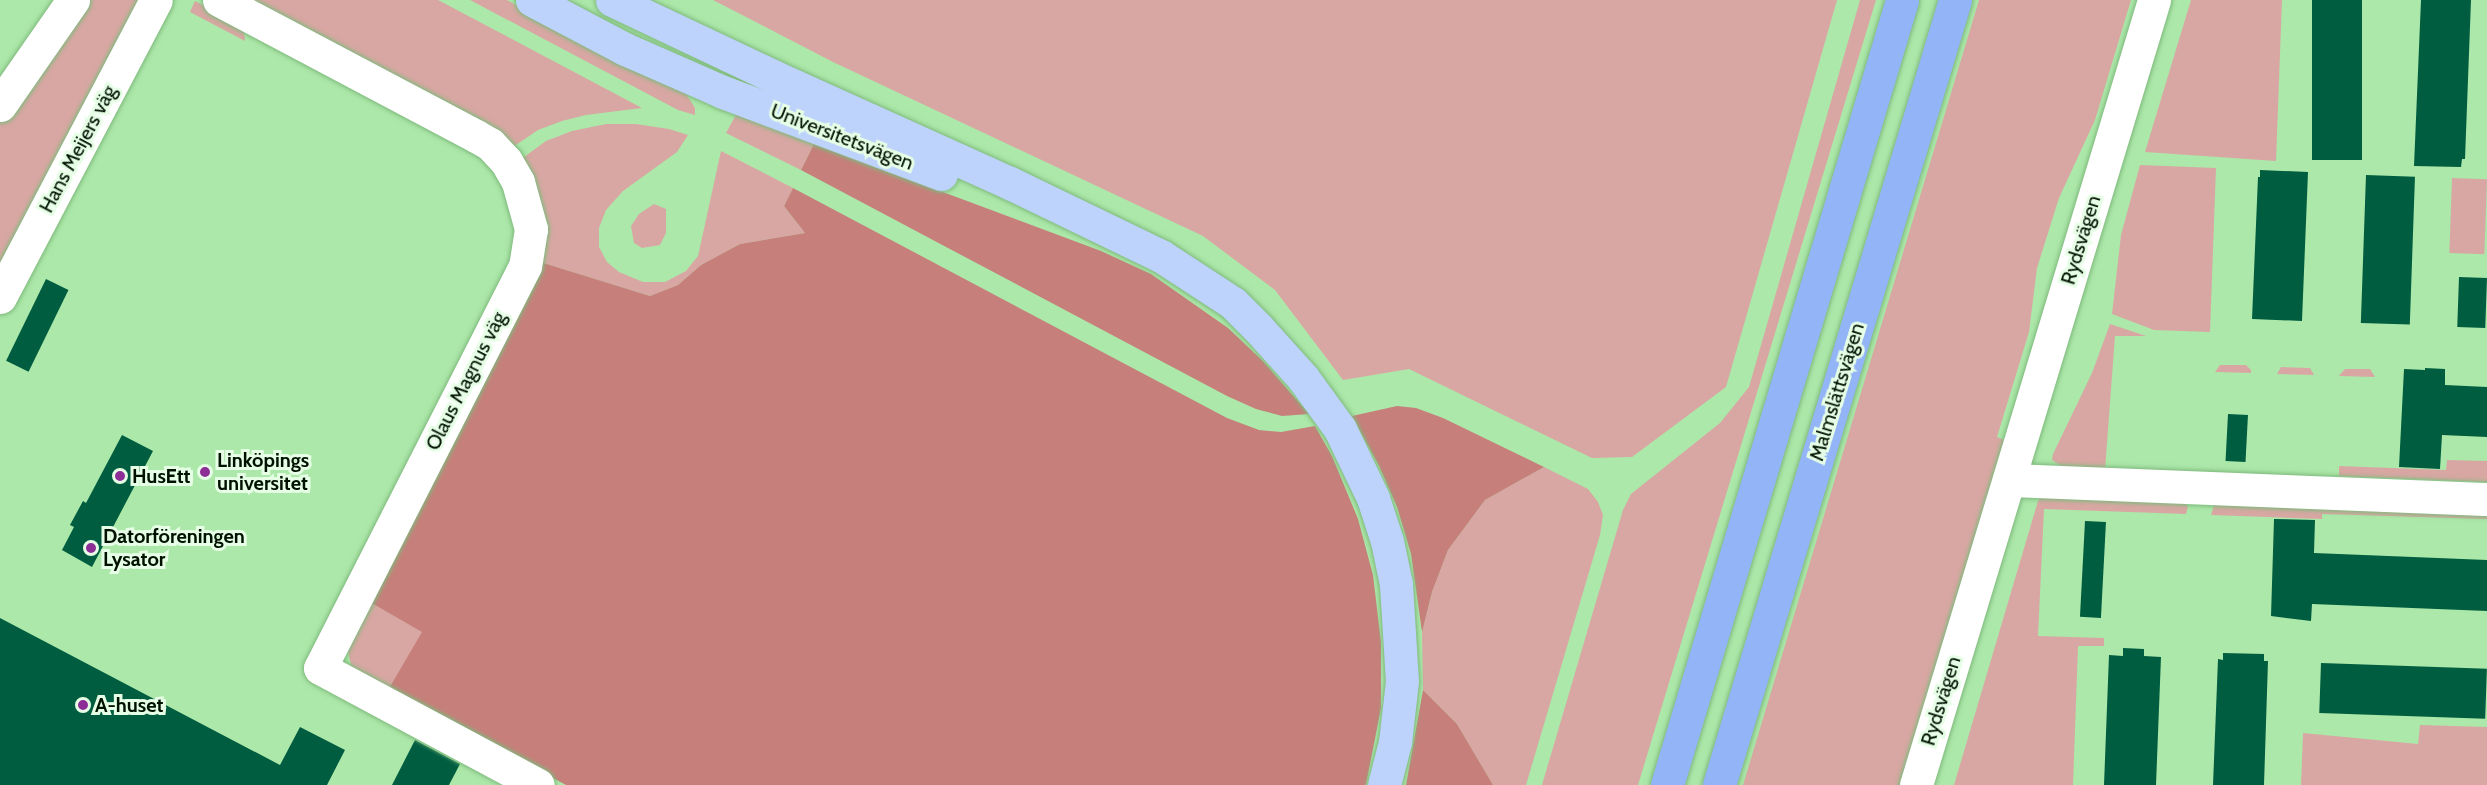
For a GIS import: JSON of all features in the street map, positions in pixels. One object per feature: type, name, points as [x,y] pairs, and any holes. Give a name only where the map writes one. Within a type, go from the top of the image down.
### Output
[{"type":"highway","points":[[1667,785],[1902,0]]},
{"type":"highway","name":"Malmslättsvägen","points":[[1719,785],[1955,0]]},
{"type":"main road","name":"Universitetsvägen","points":[[532,0],[625,49],[733,96],[1161,256]]},
{"type":"main road","name":"Universitetsvägen","points":[[612,0],[775,78],[1011,183],[1161,256],[1233,303],[1282,352],[1334,420],[1373,498],[1387,541],[1396,584],[1402,681],[1395,742],[1384,785]]},
{"type":"street","points":[[0,105],[73,0]]},
{"type":"street","name":"Hans Meijers väg","points":[[0,297],[156,0]]},
{"type":"street","name":"Olaus Magnus väg","points":[[219,0],[490,144],[506,161],[518,182],[531,230],[525,266],[320,668],[538,785]]},
{"type":"street","name":"Rydsvägen","points":[[1916,785],[2154,0]]},
{"type":"street","points":[[2009,480],[2487,499]]},
{"type":"shaded area","points":[[84,0],[140,0],[0,271],[0,119]]},
{"type":"shaded area","points":[[246,0],[438,0],[642,108],[586,115],[562,121],[538,130],[510,149]]},
{"type":"shaded area","points":[[470,0],[507,0],[562,32],[682,87],[695,108],[695,115],[678,110]]},
{"type":"shaded area","points":[[713,0],[1837,0],[1726,387],[1632,457],[1592,458],[1409,369],[1343,380],[1275,290],[1203,236],[833,62]]},
{"type":"shaded area","points":[[1860,0],[1876,0],[1638,785],[1542,785],[1623,510],[1631,494],[1720,423],[1749,387]]},
{"type":"shaded area","points":[[1979,0],[2131,0],[2095,120],[2059,198],[2037,268],[2029,332],[1997,437],[2004,440],[1901,785],[1743,785]]},
{"type":"shaded area","points":[[2191,0],[2282,0],[2276,161],[2145,152]]},
{"type":"shaded area","points":[[195,1],[239,24],[244,31],[245,41],[190,12]]},
{"type":"shaded area","points":[[738,111],[814,144],[801,170],[726,133]]},
{"type":"shaded area","points":[[606,124],[636,124],[669,129],[688,135],[677,152],[623,191],[606,210],[599,228],[599,247],[607,262],[619,272],[643,282],[665,282],[686,271],[698,256],[721,151],[793,188],[784,206],[805,233],[740,244],[701,265],[678,285],[650,296],[537,261],[520,160],[546,141],[572,131]]},
{"type":"shaded area","points":[[814,144],[1101,251],[1151,274],[1228,328],[1263,361],[1309,414],[1282,416],[1256,409],[1227,396],[801,170]]},
{"type":"shaded area","points":[[2140,165],[2216,168],[2210,332],[2154,330],[2112,314],[2121,235]]},
{"type":"shaded area","points":[[2452,178],[2487,179],[2484,254],[2449,253]]},
{"type":"shaded area","points":[[793,188],[1227,418],[1259,430],[1281,432],[1315,426],[1332,456],[1358,519],[1373,575],[1381,642],[1381,708],[1366,785],[566,785],[388,690],[422,632],[368,601],[537,261],[650,296],[678,285],[701,265],[740,244],[805,233],[784,206]]},
{"type":"shaded area","points":[[654,204],[666,209],[666,233],[660,245],[642,248],[634,243],[631,226],[639,214]]},
{"type":"shaded area","points":[[2110,324],[2146,336],[2115,336],[2105,470],[2064,468],[2052,460],[2053,454],[2092,373]]},
{"type":"shaded area","points":[[2220,365],[2246,365],[2251,373],[2215,372]]},
{"type":"shaded area","points":[[2281,367],[2310,368],[2314,375],[2277,374]]},
{"type":"shaded area","points":[[2345,369],[2370,369],[2375,377],[2339,376]]},
{"type":"shaded area","points":[[1397,406],[1416,408],[1443,418],[1544,467],[1485,500],[1448,550],[1432,592],[1422,632],[1411,554],[1397,507],[1379,466],[1352,416]]},
{"type":"shaded area","points":[[2447,460],[2487,461],[2487,482],[2339,476],[2339,466],[2446,470]]},
{"type":"shaded area","points":[[1544,467],[1588,489],[1598,502],[1603,515],[1600,535],[1526,785],[1493,785],[1457,724],[1423,690],[1422,632],[1432,592],[1448,550],[1485,500]]},
{"type":"shaded area","points":[[2043,494],[2185,503],[2188,507],[2186,514],[2044,509],[2038,636],[2104,638],[2104,646],[2078,646],[2073,785],[1954,785],[2038,501]]},
{"type":"shaded area","points":[[2215,502],[2487,511],[2487,519],[2322,514],[2322,519],[2211,515]]},
{"type":"shaded area","points":[[368,601],[423,632],[388,690],[360,677],[351,665],[348,651],[350,637]]},
{"type":"shaded area","points":[[1423,690],[1457,724],[1493,785],[1406,785]]},
{"type":"shaded area","points":[[2420,725],[2487,727],[2487,785],[2301,785],[2303,733],[2418,744]]},
{"type":"building","points":[[2312,0],[2362,0],[2362,160],[2312,160]]},
{"type":"building","points":[[2421,0],[2471,0],[2465,159],[2462,159],[2461,167],[2414,166]]},
{"type":"building","points":[[2260,170],[2308,172],[2302,321],[2252,319]]},
{"type":"building","points":[[2366,175],[2415,177],[2410,325],[2361,323]]},
{"type":"building","points":[[2459,277],[2487,278],[2485,328],[2457,327]]},
{"type":"building","points":[[46,279],[68,290],[29,372],[6,361]]},
{"type":"building","points":[[2425,368],[2445,369],[2445,385],[2487,387],[2487,437],[2442,435],[2440,469],[2399,467],[2404,369],[2425,370]]},
{"type":"building","points":[[2228,414],[2248,415],[2246,462],[2226,461]]},
{"type":"building","name":"HusEtt","points":[[122,435],[153,451],[92,567],[62,550],[74,527],[70,525],[83,501],[86,503]]},
{"type":"building","points":[[2274,519],[2315,520],[2314,553],[2487,560],[2487,611],[2312,604],[2311,621],[2271,616]]},
{"type":"building","points":[[2085,521],[2106,522],[2101,618],[2080,617]]},
{"type":"building","name":"A-huset","points":[[0,618],[280,765],[300,727],[345,750],[327,785],[0,785]]},
{"type":"building","points":[[2123,648],[2144,649],[2144,656],[2161,657],[2156,785],[2104,785],[2109,655],[2123,656]]},
{"type":"building","points":[[2223,653],[2264,654],[2264,661],[2268,661],[2264,785],[2213,785],[2218,659],[2223,660]]},
{"type":"building","points":[[2321,663],[2487,669],[2485,719],[2319,713]]},
{"type":"building","points":[[415,740],[460,764],[449,785],[392,785]]},
{"type":"place","name":"Linköpings universitet","points":[[205,472]]},
{"type":"place","name":"HusEtt","points":[[120,476]]},
{"type":"place","name":"Datorföreningen Lysator","points":[[91,548]]},
{"type":"place","name":"A-huset","points":[[83,705]]}]
